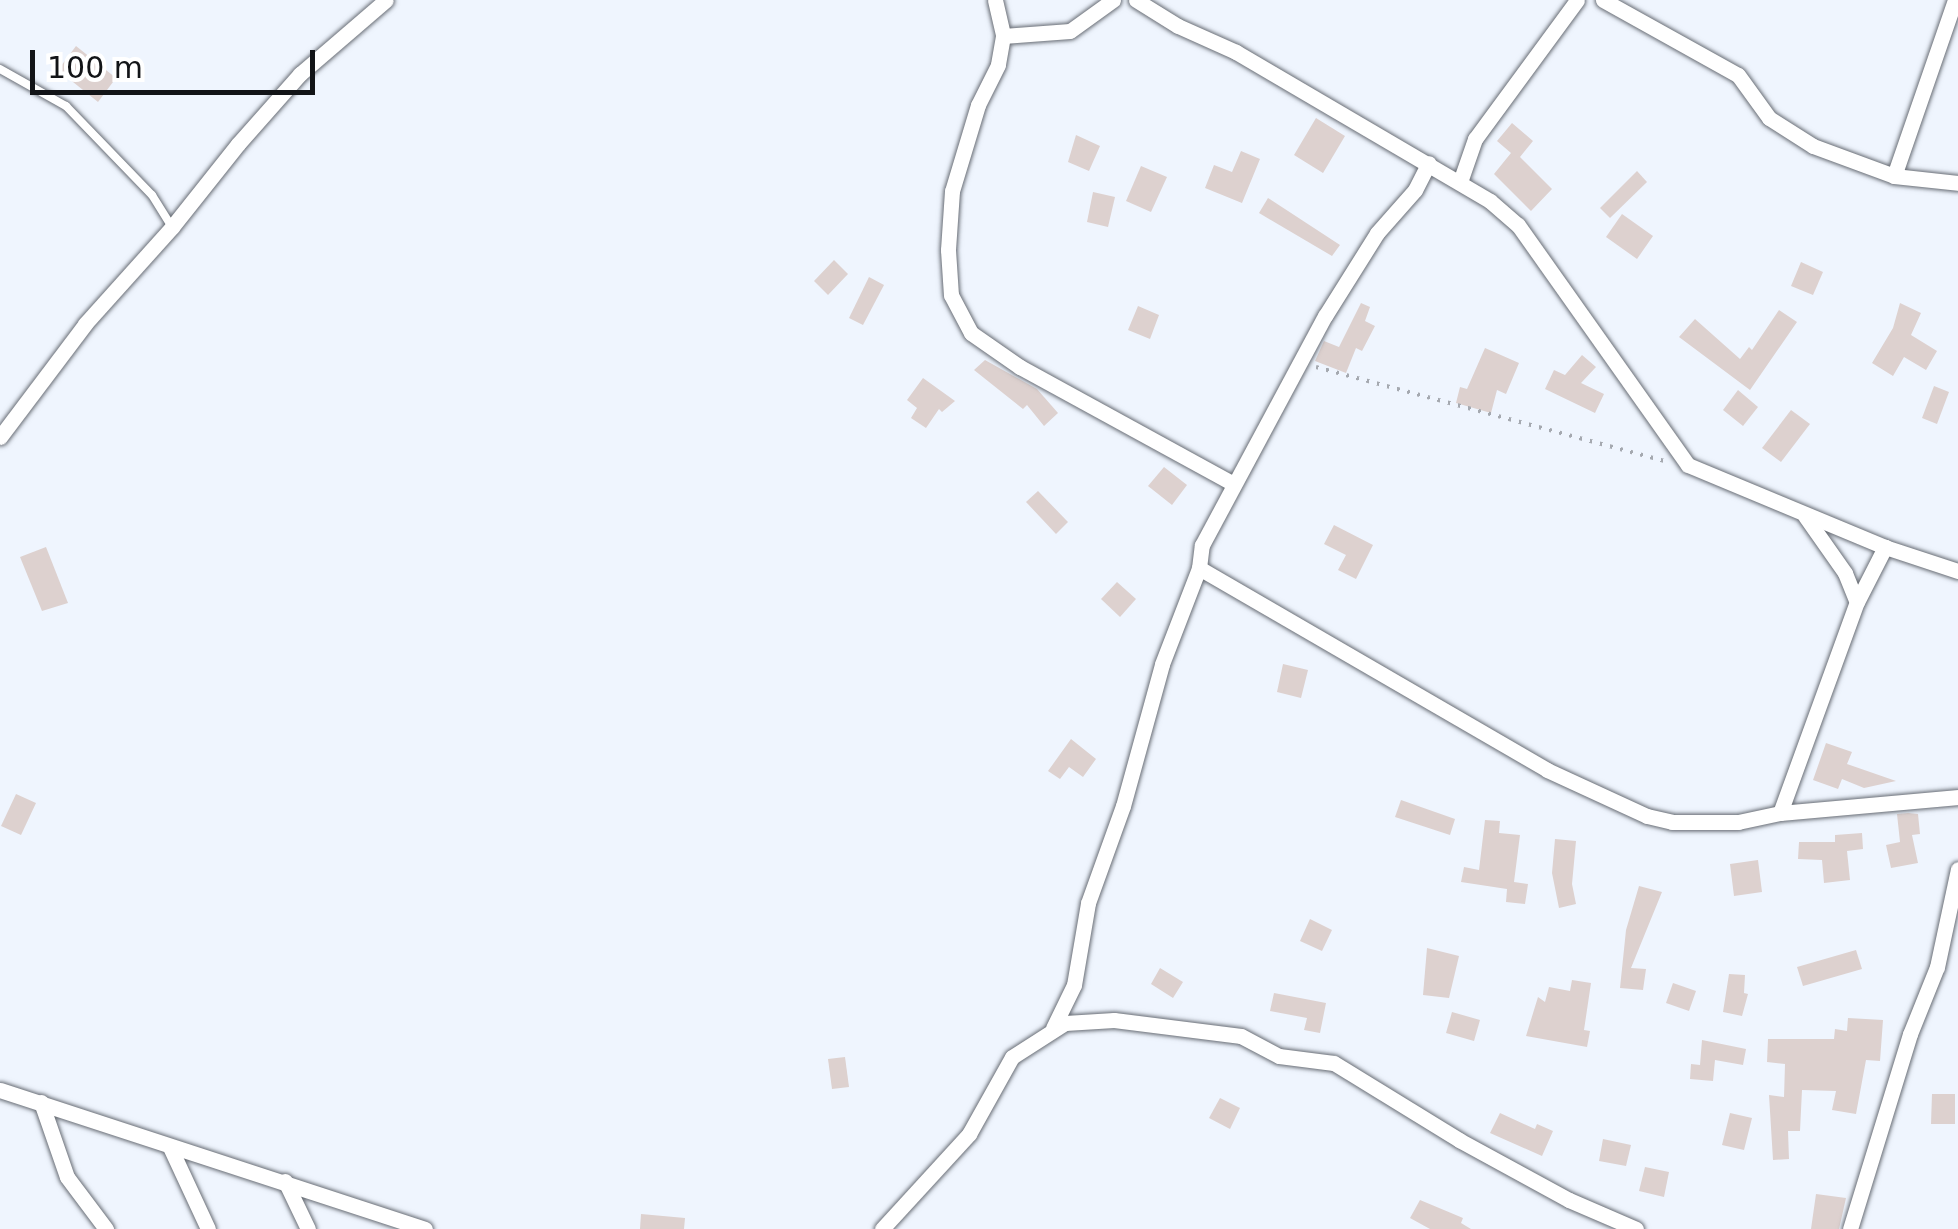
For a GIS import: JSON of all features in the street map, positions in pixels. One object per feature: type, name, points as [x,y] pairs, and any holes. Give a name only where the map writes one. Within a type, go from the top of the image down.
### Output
[{"type":"street","points":[[0,438],[84,324],[172,228],[189,200],[300,74],[386,0]]},
{"type":"street","points":[[995,0],[1003,36],[998,64],[978,105],[952,191],[948,250],[951,295],[971,333],[1020,367],[1234,484]]},
{"type":"street","points":[[1003,36],[1070,31],[1112,0]]},
{"type":"street","points":[[1136,0],[1429,163],[1518,225],[1688,464],[1886,547],[1958,571]]},
{"type":"street","points":[[1460,182],[1476,140],[1576,0]]},
{"type":"street","points":[[1894,176],[1955,0]]},
{"type":"street","points":[[1608,1],[1738,76],[1769,118],[1812,146],[1894,176],[1958,183]]},
{"type":"street","points":[[1053,1028],[1074,985],[1088,903],[1124,806],[1162,664],[1199,568],[1202,545],[1351,273],[1377,233],[1415,190],[1429,163]]},
{"type":"street","points":[[1800,511],[1845,573],[1858,602]]},
{"type":"street","points":[[1780,813],[1858,602],[1886,547]]},
{"type":"street","points":[[1199,568],[1548,770],[1648,816],[1672,822],[1738,822],[1780,813],[1958,797]]},
{"type":"street","points":[[1850,1229],[1910,1034],[1955,908],[1958,869]]},
{"type":"street","points":[[882,1229],[969,1134],[1012,1056],[1053,1028],[1086,1022],[1144,1022],[1241,1036],[1279,1056],[1334,1063],[1459,1140],[1569,1200],[1636,1229]]},
{"type":"street","points":[[0,1090],[170,1147],[286,1180],[425,1229]]},
{"type":"street","points":[[41,1102],[67,1177],[106,1229]]},
{"type":"street","points":[[170,1147],[208,1229]]},
{"type":"street","points":[[286,1180],[308,1229]]},
{"type":"lane","points":[[0,69],[66,106],[152,195],[172,228]]},
{"type":"path","points":[[1302,363],[1688,464]]},
{"type":"building","points":[[76,46],[116,78],[98,102],[58,70]]},
{"type":"building","points":[[1316,118],[1345,136],[1323,173],[1294,155]]},
{"type":"building","points":[[1512,123],[1533,141],[1520,157],[1552,189],[1531,211],[1494,174],[1511,153],[1497,141]]},
{"type":"building","points":[[1076,135],[1100,146],[1089,171],[1068,162]]},
{"type":"building","points":[[1241,151],[1260,159],[1242,203],[1205,188],[1214,165],[1232,172]]},
{"type":"building","points":[[1141,166],[1167,177],[1151,212],[1126,201]]},
{"type":"building","points":[[1637,171],[1647,182],[1610,218],[1600,208]]},
{"type":"building","points":[[1093,192],[1115,197],[1108,227],[1087,222]]},
{"type":"building","points":[[1268,198],[1340,245],[1332,256],[1259,213]]},
{"type":"building","points":[[1622,214],[1653,236],[1637,259],[1606,237]]},
{"type":"building","points":[[834,260],[848,274],[828,295],[814,281]]},
{"type":"building","points":[[1801,262],[1823,272],[1813,295],[1791,286]]},
{"type":"building","points":[[869,277],[884,285],[863,325],[849,318]]},
{"type":"building","points":[[1361,303],[1370,307],[1365,321],[1375,326],[1362,351],[1356,348],[1346,373],[1315,361],[1324,341],[1339,347]]},
{"type":"building","points":[[1900,303],[1921,313],[1911,335],[1937,351],[1926,370],[1904,357],[1893,376],[1872,363],[1893,328]]},
{"type":"building","points":[[1138,306],[1159,315],[1150,339],[1128,330]]},
{"type":"building","points":[[1779,310],[1797,322],[1750,390],[1679,337],[1695,319],[1740,359],[1749,347],[1752,350]]},
{"type":"building","points":[[1485,348],[1519,363],[1506,394],[1497,390],[1491,413],[1456,403],[1460,387],[1467,389]]},
{"type":"building","points":[[1582,355],[1596,367],[1581,383],[1604,394],[1595,413],[1545,389],[1554,370],[1565,375]]},
{"type":"building","points":[[985,360],[1037,389],[1058,413],[1044,426],[1027,405],[1023,409],[974,370]]},
{"type":"building","points":[[923,378],[955,401],[942,412],[939,409],[926,428],[911,418],[917,408],[907,400]]},
{"type":"building","points":[[1934,386],[1949,392],[1937,424],[1922,418]]},
{"type":"building","points":[[1738,390],[1758,407],[1743,426],[1723,410]]},
{"type":"building","points":[[1791,410],[1810,424],[1781,462],[1762,448]]},
{"type":"building","points":[[1164,467],[1187,485],[1172,505],[1148,486]]},
{"type":"building","points":[[1038,491],[1068,522],[1056,534],[1026,502]]},
{"type":"building","points":[[1334,525],[1373,545],[1356,579],[1338,570],[1346,555],[1324,544]]},
{"type":"building","points":[[46,547],[68,603],[42,611],[20,557]]},
{"type":"building","points":[[1117,582],[1136,599],[1120,617],[1101,599]]},
{"type":"building","points":[[1283,664],[1308,670],[1301,698],[1277,692]]},
{"type":"building","points":[[1071,739],[1096,759],[1083,777],[1069,767],[1060,779],[1048,771]]},
{"type":"building","points":[[1826,743],[1852,752],[1847,764],[1896,781],[1864,788],[1842,779],[1838,789],[1813,780]]},
{"type":"building","points":[[16,794],[36,803],[21,835],[1,826]]},
{"type":"building","points":[[1401,800],[1455,819],[1450,835],[1395,817]]},
{"type":"building","points":[[1897,814],[1918,814],[1920,834],[1912,835],[1918,863],[1891,868],[1886,845],[1900,842]]},
{"type":"building","points":[[1485,820],[1500,821],[1499,833],[1520,835],[1514,882],[1528,884],[1525,904],[1506,902],[1507,889],[1461,882],[1464,867],[1479,870]]},
{"type":"building","points":[[1862,833],[1863,849],[1847,851],[1850,880],[1824,883],[1822,860],[1798,859],[1799,842],[1835,842],[1835,835]]},
{"type":"building","points":[[1555,839],[1576,841],[1572,884],[1576,904],[1559,908],[1552,873]]},
{"type":"building","points":[[1758,860],[1762,892],[1734,896],[1730,864]]},
{"type":"building","points":[[1639,886],[1662,892],[1631,968],[1646,969],[1643,990],[1620,988],[1626,930]]},
{"type":"building","points":[[1310,919],[1332,930],[1322,951],[1300,941]]},
{"type":"building","points":[[1427,948],[1459,956],[1449,998],[1423,995]]},
{"type":"building","points":[[1856,950],[1862,969],[1803,986],[1797,967]]},
{"type":"building","points":[[1160,968],[1183,982],[1173,998],[1151,984]]},
{"type":"building","points":[[1729,974],[1745,975],[1744,993],[1748,994],[1742,1016],[1723,1012]]},
{"type":"building","points":[[1572,980],[1591,983],[1584,1030],[1590,1031],[1587,1047],[1526,1036],[1538,997],[1545,1002],[1549,987],[1570,991]]},
{"type":"building","points":[[1673,983],[1696,991],[1689,1011],[1666,1003]]},
{"type":"building","points":[[1274,993],[1326,1003],[1320,1033],[1304,1030],[1307,1018],[1270,1011]]},
{"type":"building","points":[[1452,1012],[1480,1020],[1474,1041],[1446,1033]]},
{"type":"building","points":[[1848,1018],[1883,1020],[1880,1061],[1866,1060],[1856,1114],[1832,1110],[1836,1091],[1802,1090],[1800,1131],[1788,1131],[1789,1159],[1773,1160],[1769,1095],[1784,1097],[1785,1064],[1767,1062],[1768,1039],[1834,1039],[1835,1029],[1847,1031]]},
{"type":"building","points":[[1702,1040],[1746,1049],[1743,1065],[1715,1060],[1713,1081],[1690,1079],[1691,1064],[1700,1065]]},
{"type":"building","points":[[845,1057],[849,1087],[832,1089],[828,1059]]},
{"type":"building","points":[[1932,1094],[1955,1094],[1955,1124],[1931,1124]]},
{"type":"building","points":[[1220,1098],[1240,1108],[1230,1129],[1209,1118]]},
{"type":"building","points":[[1500,1113],[1535,1129],[1537,1124],[1553,1131],[1542,1156],[1490,1133]]},
{"type":"building","points":[[1730,1113],[1752,1118],[1744,1150],[1722,1145]]},
{"type":"building","points":[[1603,1139],[1631,1145],[1626,1166],[1599,1161]]},
{"type":"building","points":[[1645,1167],[1669,1172],[1664,1197],[1639,1191]]},
{"type":"building","points":[[1816,1194],[1846,1198],[1839,1229],[1811,1229]]},
{"type":"building","points":[[1420,1200],[1463,1218],[1461,1223],[1471,1229],[1430,1229],[1410,1218]]},
{"type":"building","points":[[641,1214],[685,1218],[684,1229],[640,1229]]}]
